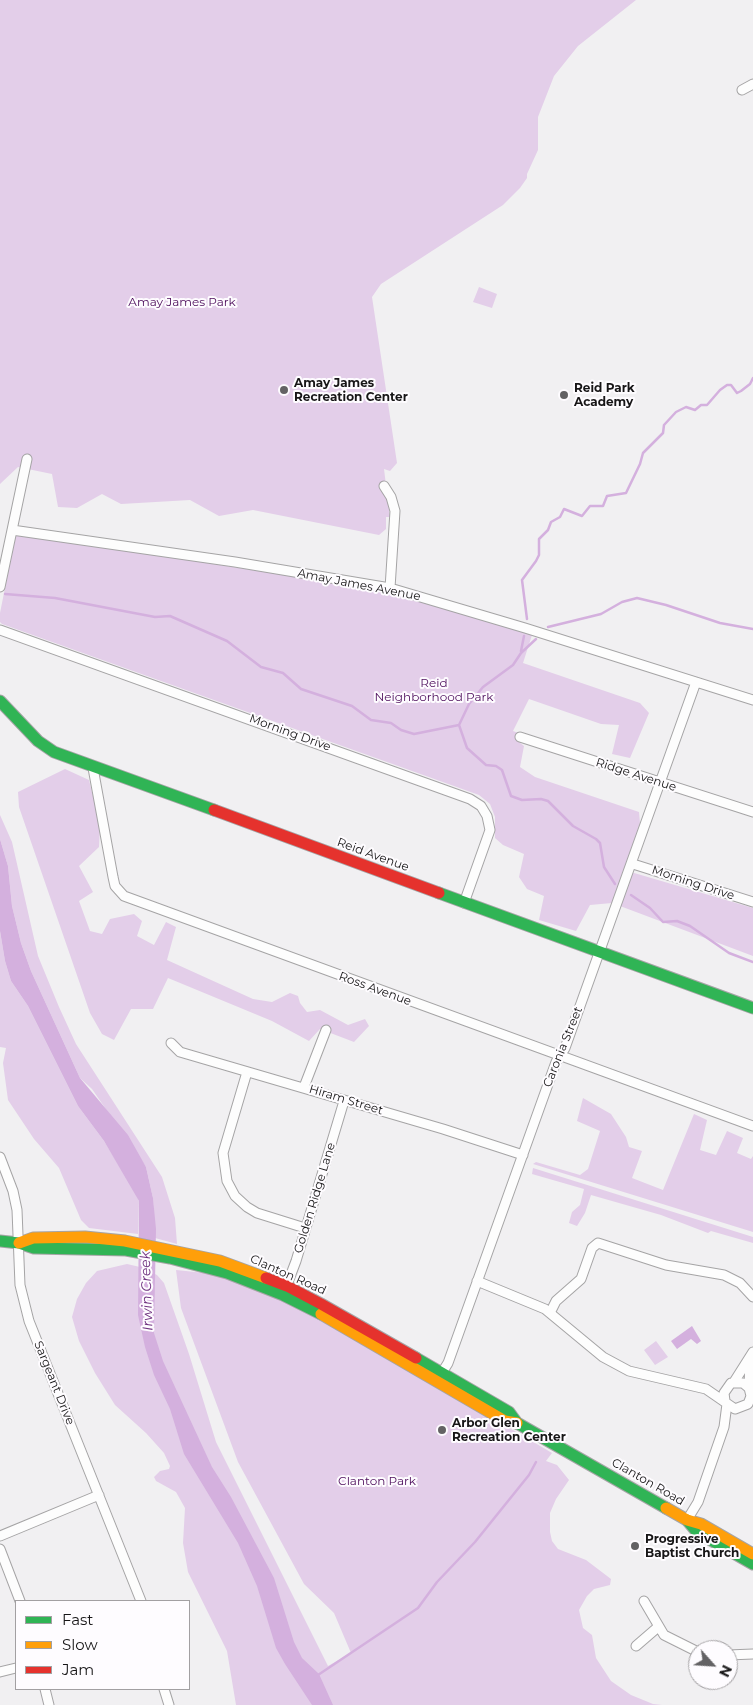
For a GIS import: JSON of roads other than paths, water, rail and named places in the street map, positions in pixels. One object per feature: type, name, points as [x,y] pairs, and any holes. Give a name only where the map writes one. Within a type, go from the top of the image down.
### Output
[{"type":"main road","name":"Reid Avenue","points":[[0,700],[45,747],[93,768],[753,1008]]},
{"type":"main road","name":"Clanton Road","points":[[0,1241],[19,1243],[34,1248],[126,1246],[220,1261],[285,1291],[439,1377],[509,1412],[517,1423],[687,1520],[701,1524],[753,1554]]},
{"type":"main road","name":"Clanton Road","points":[[687,1520],[697,1532],[753,1564]]},
{"type":"street","points":[[742,90],[753,84]]},
{"type":"street","points":[[0,586],[27,459]]},
{"type":"street","points":[[384,486],[391,496],[395,511],[390,588]]},
{"type":"street","name":"Amay James Avenue","points":[[12,530],[235,562],[390,588],[455,606],[753,700]]},
{"type":"street","name":"Morning Drive","points":[[0,630],[470,799],[481,806],[487,816],[490,830],[464,903]]},
{"type":"street","name":"Caronia Street","points":[[439,1377],[477,1281],[560,1056],[565,1048],[696,682]]},
{"type":"street","name":"Ridge Avenue","points":[[520,737],[753,812]]},
{"type":"street","name":"Ross Avenue","points":[[93,768],[115,886],[124,896],[753,1126]]},
{"type":"street","name":"Morning Drive","points":[[632,864],[753,902]]},
{"type":"street","points":[[304,1087],[326,1030]]},
{"type":"street","name":"Hiram Street","points":[[171,1043],[180,1052],[304,1087],[344,1101],[523,1155]]},
{"type":"street","points":[[247,1072],[223,1153],[227,1181],[235,1196],[247,1207],[257,1213],[305,1228]]},
{"type":"street","name":"Golden Ridge Lane","points":[[285,1291],[344,1101]]},
{"type":"street","name":"Sargeant Drive","points":[[0,1157],[13,1191],[17,1210],[20,1285],[28,1320],[141,1600]]},
{"type":"street","points":[[550,1312],[556,1302],[581,1279],[592,1248],[598,1243],[666,1265],[724,1275],[740,1283],[753,1297]]},
{"type":"street","points":[[477,1281],[550,1312],[600,1354],[620,1368],[658,1379],[706,1389],[726,1402],[747,1406]]},
{"type":"street","points":[[687,1520],[698,1502],[724,1427],[726,1402],[724,1393],[751,1356]]},
{"type":"street","points":[[724,1427],[747,1406],[751,1391],[751,1356]]},
{"type":"street","points":[[706,1389],[743,1382],[751,1391]]},
{"type":"street","points":[[0,1536],[99,1495]]},
{"type":"street","points":[[0,1549],[20,1600]]},
{"type":"street","points":[[644,1601],[664,1635],[688,1647]]},
{"type":"street","points":[[636,1646],[658,1627]]},
{"type":"street","points":[[738,1655],[753,1654]]},
{"type":"street","points":[[0,1672],[15,1668]]},
{"type":"street","points":[[45,1690],[49,1705]]},
{"type":"street","points":[[164,1690],[168,1705]]},
{"type":"water","name":"Irwin Creek","points":[[0,839],[8,866],[12,906],[21,943],[31,971],[80,1078],[128,1135],[146,1167],[153,1198],[156,1229],[154,1333],[163,1361],[212,1467],[231,1497],[274,1578],[294,1642],[302,1658],[319,1674],[333,1705],[312,1705],[285,1664],[276,1648],[257,1586],[238,1543],[184,1454],[170,1409],[154,1375],[138,1315],[139,1201],[104,1141],[78,1106],[28,1006],[11,981],[5,961],[0,931]]},
{"type":"water","points":[[692,1326],[701,1341],[697,1344],[691,1339],[677,1349],[671,1341]]},
{"type":"waterway","points":[[527,619],[522,580],[536,561],[539,555],[539,539],[548,530],[551,522],[560,517],[564,509],[582,516],[590,506],[603,506],[607,496],[626,493],[640,464],[643,453],[663,433],[664,425],[676,412],[686,407],[695,410],[701,405],[707,405],[727,385],[731,385],[737,393],[750,384],[753,378]]},
{"type":"waterway","points":[[5,594],[55,598],[155,617],[170,616],[227,641],[261,667],[283,673],[301,689],[352,706],[371,720],[391,723],[401,730],[414,734],[459,725]]},
{"type":"waterway","points":[[548,627],[601,614],[622,602],[637,598],[666,605],[720,623],[753,629]]},
{"type":"waterway","points":[[521,651],[524,636]]},
{"type":"waterway","points":[[536,639],[521,653],[513,665],[483,687],[469,704],[459,725],[467,748],[486,765],[496,766],[502,770],[511,796],[522,800],[541,799],[548,801],[573,826],[600,843],[604,867],[615,884]]},
{"type":"waterway","points":[[631,895],[650,908],[663,922],[677,921],[690,926],[729,953],[753,962]]},
{"type":"waterway","points":[[318,1675],[418,1608],[437,1582],[475,1542],[529,1475],[536,1462]]},
{"type":"place","name":"Amay James Recreation Center","points":[[284,390]]},
{"type":"place","name":"Reid Park Academy","points":[[564,395]]},
{"type":"place","name":"Arbor Glen Recreation Center","points":[[442,1430]]},
{"type":"place","name":"Progressive Baptist Church","points":[[635,1546]]},
{"type":"park label","name":"Amay James Park","points":[[182,302]]},
{"type":"park label","name":"Reid Neighborhood Park","points":[[434,690]]},
{"type":"park label","name":"Clanton Park","points":[[377,1481]]}]
